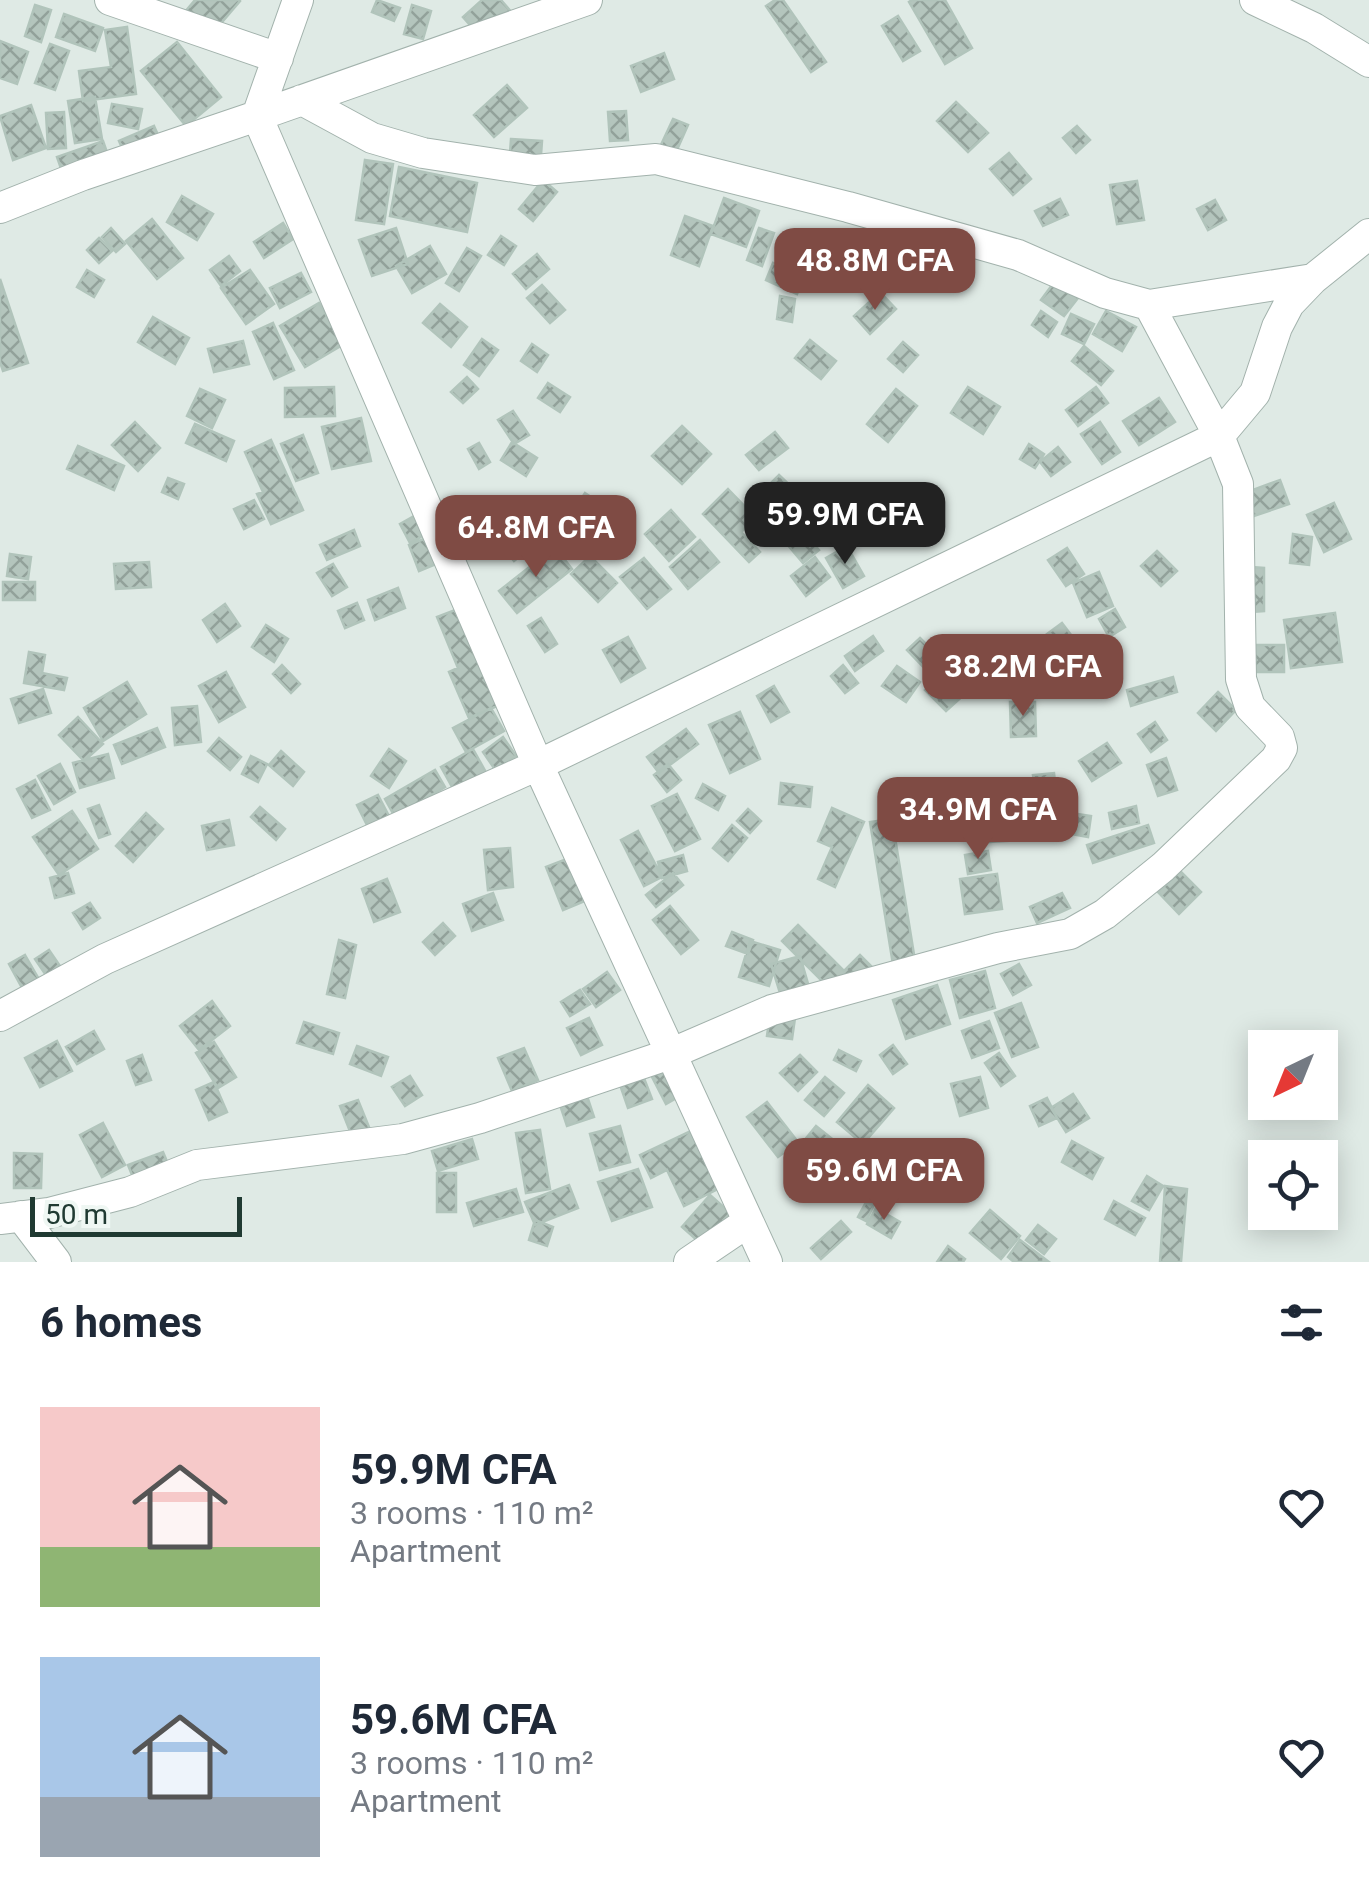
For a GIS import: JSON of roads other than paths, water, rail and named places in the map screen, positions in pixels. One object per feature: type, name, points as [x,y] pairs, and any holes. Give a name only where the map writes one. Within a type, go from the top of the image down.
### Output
[{"type":"street","points":[[110,0],[278,58]]},
{"type":"street","points":[[298,0],[257,116],[538,765],[767,1262]]},
{"type":"street","points":[[0,208],[587,0]]},
{"type":"street","points":[[1255,0],[1314,28],[1369,62]]},
{"type":"street","points":[[302,100],[372,138],[423,154],[535,170],[656,159],[1018,255],[1105,293],[1149,305],[1313,279]]},
{"type":"street","points":[[0,1016],[105,959],[538,765],[1219,436],[1256,393],[1277,327],[1289,304],[1313,279],[1369,234]]},
{"type":"street","points":[[10,1217],[48,1213],[130,1192],[197,1166],[403,1139],[480,1118],[670,1054],[772,1010],[980,953],[1070,934],[1105,914],[1162,867],[1276,759],[1282,748],[1279,737],[1250,708],[1242,680],[1238,484],[1219,436],[1149,305]]},
{"type":"street","points":[[10,1217],[56,1262]]},
{"type":"street","points":[[689,1262],[748,1222]]}]
